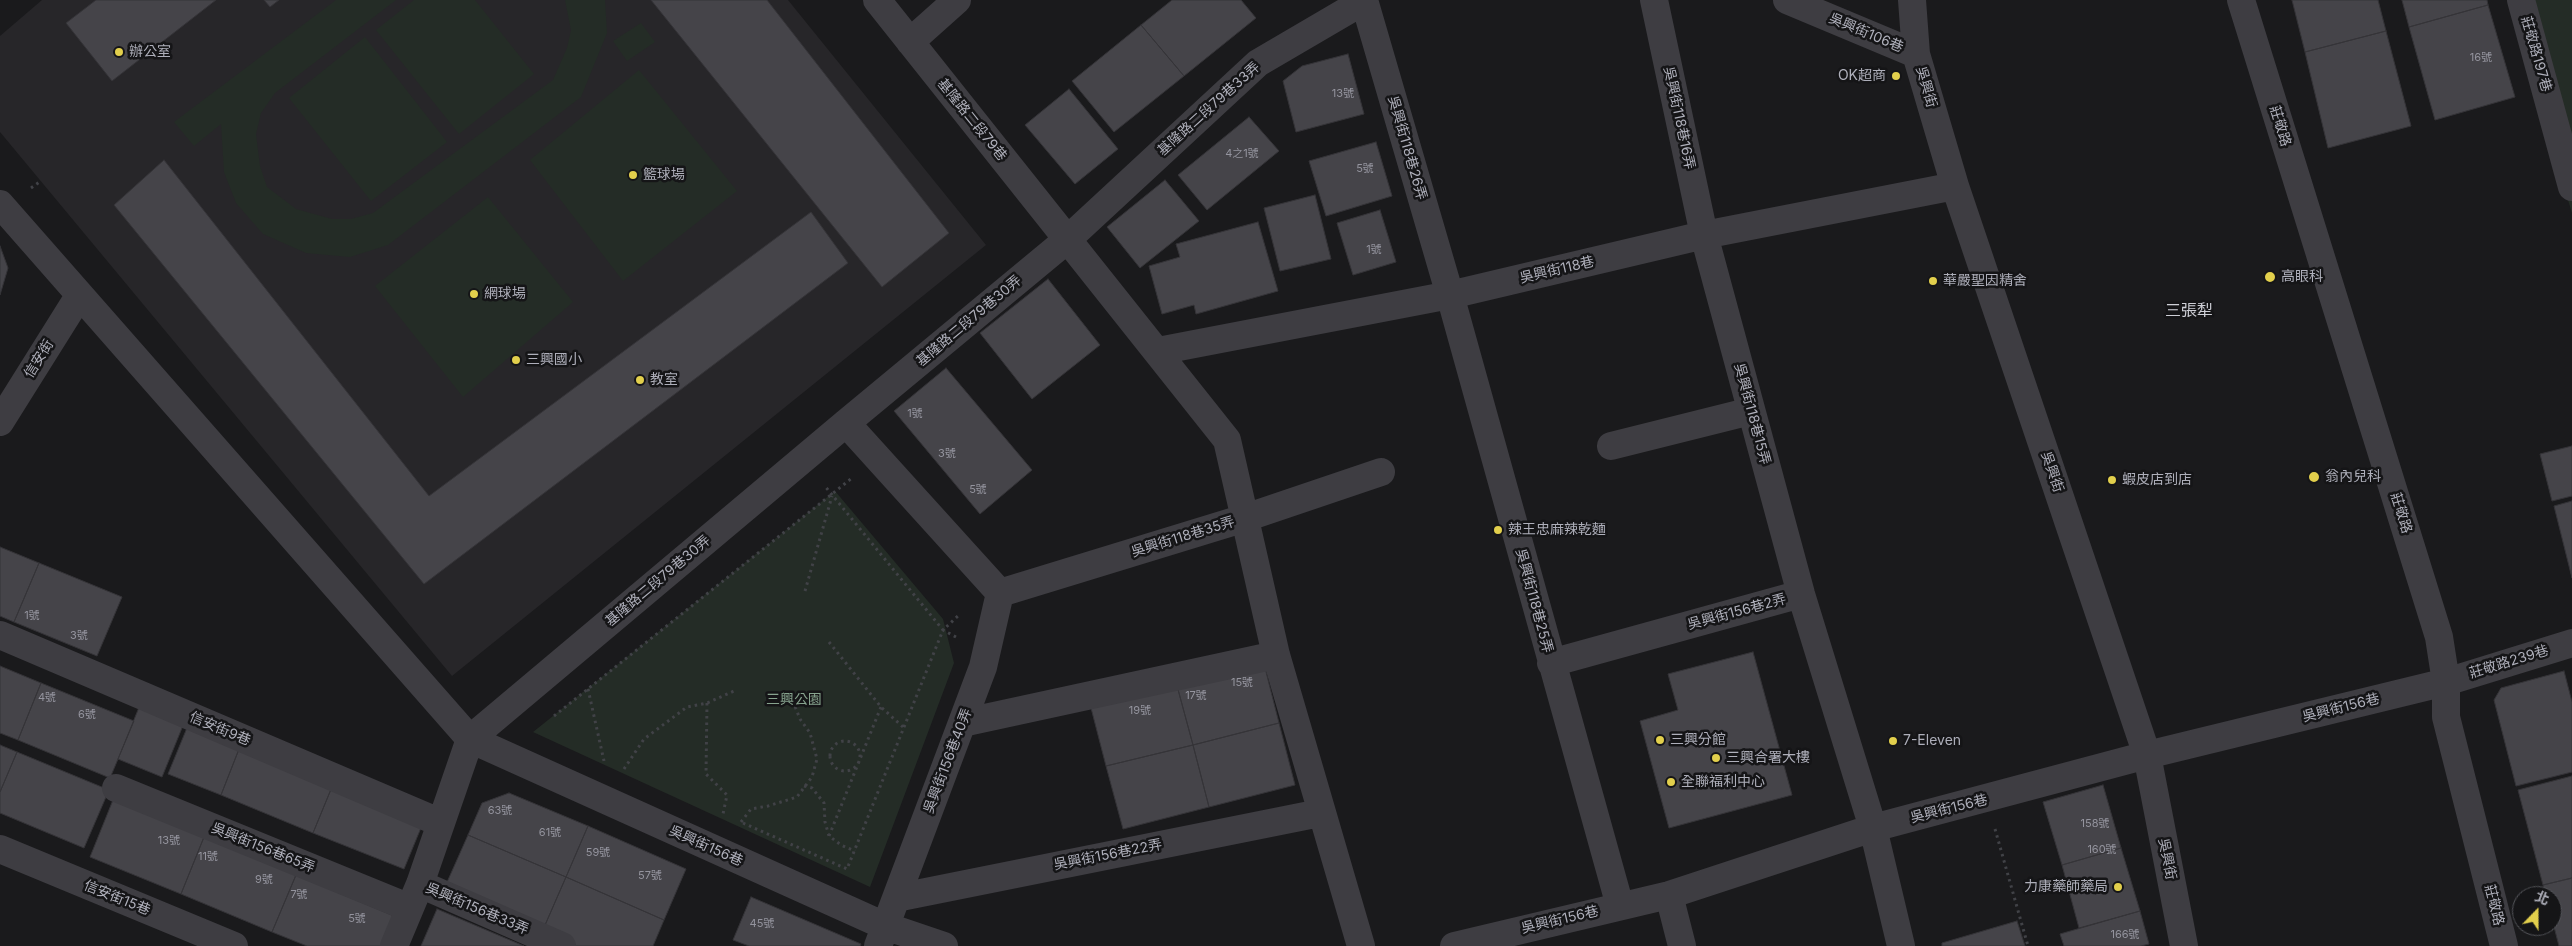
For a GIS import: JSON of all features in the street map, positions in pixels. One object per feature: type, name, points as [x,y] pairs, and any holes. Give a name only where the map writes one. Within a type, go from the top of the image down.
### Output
[{"type":"street","name":"基隆路二段79巷","points":[[877,0],[1068,239]]},
{"type":"street","points":[[910,42],[958,0]]},
{"type":"street","name":"基隆路二段79巷33弄","points":[[1068,239],[1258,63],[1364,0]]},
{"type":"street","name":"吳興街118巷26弄","points":[[1364,0],[1450,295]]},
{"type":"street","name":"吳興街118巷16弄","points":[[1654,0],[1704,235]]},
{"type":"street","name":"吳興街106巷","points":[[1787,0],[1916,54]]},
{"type":"street","name":"吳興街","points":[[1912,0],[1916,54],[1955,186],[2147,755],[2184,946]]},
{"type":"street","name":"莊敬路","points":[[2241,0],[2439,638],[2446,682],[2446,717],[2504,946]]},
{"type":"street","name":"莊敬路197巷","points":[[2521,0],[2572,188]]},
{"type":"street","name":"吳興街118巷","points":[[1158,351],[1450,295],[1704,235],[1955,186]]},
{"type":"street","points":[[0,204],[470,739],[415,896],[394,946]]},
{"type":"street","name":"吳興街118巷15弄","points":[[1704,235],[1801,594]]},
{"type":"street","name":"吳興街118巷35弄","points":[[1000,593],[1245,518],[1227,440],[1068,239]]},
{"type":"street","name":"基隆路二段79巷30弄","points":[[470,739],[846,422],[1068,239]]},
{"type":"street","name":"吳興街118巷25弄","points":[[1450,295],[1620,906]]},
{"type":"street","name":"信安街","points":[[0,422],[79,296]]},
{"type":"street","points":[[1611,446],[1751,411]]},
{"type":"street","points":[[846,422],[1000,593]]},
{"type":"street","points":[[1361,946],[1320,813],[1276,655],[1245,518],[1381,472]]},
{"type":"street","name":"吳興街156巷40弄","points":[[882,936],[983,667],[1000,593]]},
{"type":"street","name":"吳興街156巷2弄","points":[[1551,662],[1801,594],[1874,828],[1901,946]]},
{"type":"street","name":"信安街9巷","points":[[0,635],[441,823]]},
{"type":"street","name":"莊敬路239巷","points":[[2446,682],[2572,643]]},
{"type":"street","points":[[962,723],[1276,655]]},
{"type":"street","name":"吳興街156巷","points":[[1454,946],[1484,942],[1669,895],[1874,828],[1987,800],[2147,755],[2446,682]]},
{"type":"street","name":"吳興街156巷","points":[[470,739],[882,936],[944,946]]},
{"type":"street","name":"吳興街156巷65弄","points":[[116,788],[415,896]]},
{"type":"street","name":"吳興街156巷22弄","points":[[896,898],[1320,813]]},
{"type":"street","name":"信安街15巷","points":[[0,849],[234,946]]},
{"type":"street","points":[[1669,895],[1682,946]]},
{"type":"street","name":"吳興街156巷33弄","points":[[415,896],[562,946]]},
{"type":"path","points":[[805,591],[832,495]]},
{"type":"path","points":[[550,718],[832,495]]},
{"type":"path","points":[[714,810],[847,868],[943,630],[832,495]]},
{"type":"path","points":[[828,642],[881,707],[903,727]]},
{"type":"path","points":[[588,689],[604,761]]},
{"type":"path","points":[[624,769],[644,739],[686,707],[707,703],[734,691]]},
{"type":"path","points":[[741,822],[751,809],[768,806],[797,796],[812,777],[817,759],[810,733],[800,719],[790,694]]},
{"type":"path","points":[[707,703],[706,774],[727,795],[723,814]]},
{"type":"path","points":[[829,836],[881,707]]},
{"type":"path","points":[[847,740],[856,745],[860,755],[858,764],[852,769],[843,770],[836,767],[830,756],[834,746],[847,740]]},
{"type":"path","points":[[595,757],[610,764]]},
{"type":"path","points":[[617,766],[633,773]]},
{"type":"path","points":[[804,786],[812,788],[824,803],[825,822],[829,836],[841,845],[855,851]]},
{"type":"path","points":[[1987,800],[2028,946]]},
{"type":"shaded area","name":"三興國小","points":[[42,0],[788,0],[986,245],[452,676],[0,132],[0,36]]},
{"type":"green space","points":[[336,0],[396,0],[275,93],[261,113],[256,134],[260,166],[267,187],[296,209],[332,219],[351,219],[373,213],[553,80],[567,48],[571,30],[565,0],[605,0],[607,33],[581,97],[388,245],[350,257],[306,253],[263,234],[236,203],[224,172],[221,124],[194,146],[174,122]]},
{"type":"green space","points":[[414,0],[475,0],[534,74],[459,134],[376,30]]},
{"type":"green space","points":[[2507,0],[2572,0],[2572,213]]},
{"type":"green space","points":[[641,23],[655,42],[627,61],[613,41]]},
{"type":"green space","points":[[365,37],[447,142],[371,201],[289,98]]},
{"type":"green space","name":"籃球場","points":[[639,70],[737,191],[623,281],[530,160]]},
{"type":"green space","name":"網球場","points":[[488,197],[573,302],[463,397],[375,286]]},
{"type":"green space","name":"三興公園","points":[[835,491],[943,619],[954,663],[870,887],[533,732]]},
{"type":"building","name":"辦公室","points":[[96,0],[216,0],[112,81],[66,23]]},
{"type":"building","points":[[264,0],[279,0],[270,7]]},
{"type":"building","points":[[651,0],[767,0],[949,233],[882,287]]},
{"type":"building","points":[[1172,0],[1241,0],[1256,18],[1184,76],[1141,25]]},
{"type":"building","points":[[2292,0],[2378,0],[2386,31],[2305,52]]},
{"type":"building","points":[[2402,0],[2487,0],[2488,5],[2409,27]]},
{"type":"building","points":[[2488,5],[2515,97],[2435,120],[2409,27]]},
{"type":"building","points":[[1141,25],[1184,76],[1114,132],[1072,81]]},
{"type":"building","points":[[2386,31],[2411,126],[2328,148],[2305,52]]},
{"type":"building","points":[[1348,54],[1364,114],[1296,132],[1283,81],[1302,66]]},
{"type":"building","points":[[1069,89],[1118,149],[1075,184],[1025,125]]},
{"type":"building","points":[[1249,117],[1279,151],[1207,210],[1178,175]]},
{"type":"building","points":[[1376,142],[1392,196],[1326,216],[1309,161]]},
{"type":"building","name":"教室","points":[[164,160],[429,496],[811,212],[848,263],[424,584],[114,205]]},
{"type":"building","points":[[1165,180],[1199,221],[1140,268],[1107,227]]},
{"type":"building","points":[[1315,195],[1331,259],[1280,271],[1264,208]]},
{"type":"building","points":[[1380,210],[1396,262],[1353,275],[1337,223]]},
{"type":"building","points":[[1258,222],[1278,291],[1196,314],[1194,305],[1162,314],[1149,266],[1180,257],[1176,244]]},
{"type":"building","points":[[0,246],[8,268],[0,295]]},
{"type":"building","points":[[1048,279],[1100,345],[1032,399],[980,333]]},
{"type":"building","points":[[946,368],[1032,470],[980,514],[894,411]]},
{"type":"building","points":[[2572,446],[2572,496],[2552,501],[2540,454]]},
{"type":"building","points":[[2572,501],[2572,578],[2554,506]]},
{"type":"building","points":[[0,547],[39,563],[14,622],[0,616]]},
{"type":"building","points":[[39,563],[122,597],[97,656],[14,622]]},
{"type":"building","name":"三興合署大樓","points":[[1753,652],[1792,795],[1669,828],[1640,721],[1678,710],[1668,674]]},
{"type":"building","points":[[1263,660],[1279,723],[1193,745],[1176,682]]},
{"type":"building","points":[[0,666],[41,683],[18,740],[0,733]]},
{"type":"building","points":[[2564,671],[2572,702],[2572,772],[2516,786],[2494,700],[2501,688]]},
{"type":"building","points":[[1176,682],[1193,745],[1106,766],[1090,704]]},
{"type":"building","points":[[41,683],[134,721],[110,778],[18,740]]},
{"type":"building","points":[[140,705],[184,723],[162,777],[118,759]]},
{"type":"building","points":[[189,723],[241,744],[221,795],[168,774]]},
{"type":"building","points":[[1279,723],[1295,785],[1209,807],[1193,745]]},
{"type":"building","points":[[241,744],[334,782],[313,833],[221,795]]},
{"type":"building","points":[[0,745],[17,752],[0,792]]},
{"type":"building","points":[[1193,745],[1209,807],[1123,829],[1106,766]]},
{"type":"building","points":[[17,752],[109,790],[84,848],[0,813],[0,792]]},
{"type":"building","points":[[2572,776],[2572,878],[2543,885],[2518,790]]},
{"type":"building","points":[[334,782],[425,818],[404,869],[313,833]]},
{"type":"building","points":[[2103,785],[2121,848],[2062,865],[2043,802]]},
{"type":"building","points":[[509,793],[588,826],[566,877],[468,835],[482,803]]},
{"type":"building","points":[[113,800],[204,837],[181,894],[90,857]]},
{"type":"building","points":[[588,826],[686,869],[664,920],[566,877]]},
{"type":"building","points":[[468,835],[566,877],[542,932],[444,889]]},
{"type":"building","points":[[204,837],[296,875],[272,932],[181,894]]},
{"type":"building","points":[[2121,848],[2140,911],[2079,928],[2062,865]]},
{"type":"building","points":[[296,875],[394,916],[382,946],[307,946],[272,932]]},
{"type":"building","points":[[566,877],[664,920],[653,946],[575,946],[542,932]]},
{"type":"building","points":[[2572,878],[2572,946],[2559,946],[2556,936],[2562,936],[2562,886],[2543,885]]},
{"type":"building","points":[[751,897],[861,944],[860,946],[749,946],[733,940]]},
{"type":"building","points":[[437,909],[524,946],[421,946]]},
{"type":"building","points":[[2140,911],[2149,944],[2141,946],[2064,946],[2060,934]]},
{"type":"building","points":[[2017,921],[2025,946],[1942,946],[1942,943]]},
{"type":"place","name":"辦公室","points":[[119,52]]},
{"type":"place","name":"OK超商","points":[[1896,76]]},
{"type":"place","name":"籃球場","points":[[633,175]]},
{"type":"place","name":"高眼科","points":[[2270,277]]},
{"type":"place","name":"華嚴聖因精舍","points":[[1933,281]]},
{"type":"place","name":"網球場","points":[[474,294]]},
{"type":"place","name":"三興國小","points":[[516,360]]},
{"type":"place","name":"教室","points":[[640,380]]},
{"type":"place","name":"翁內兒科","points":[[2314,477]]},
{"type":"place","name":"蝦皮店到店","points":[[2112,480]]},
{"type":"place","name":"辣王忠麻辣乾麵","points":[[1498,530]]},
{"type":"place","name":"三興分館","points":[[1660,740]]},
{"type":"place","name":"7-Eleven","points":[[1893,741]]},
{"type":"place","name":"三興合署大樓","points":[[1716,758]]},
{"type":"place","name":"全聯福利中心","points":[[1671,782]]},
{"type":"place","name":"力康藥師藥局","points":[[2118,887]]},
{"type":"district","name":"三張犁","points":[[2189,311]]}]
